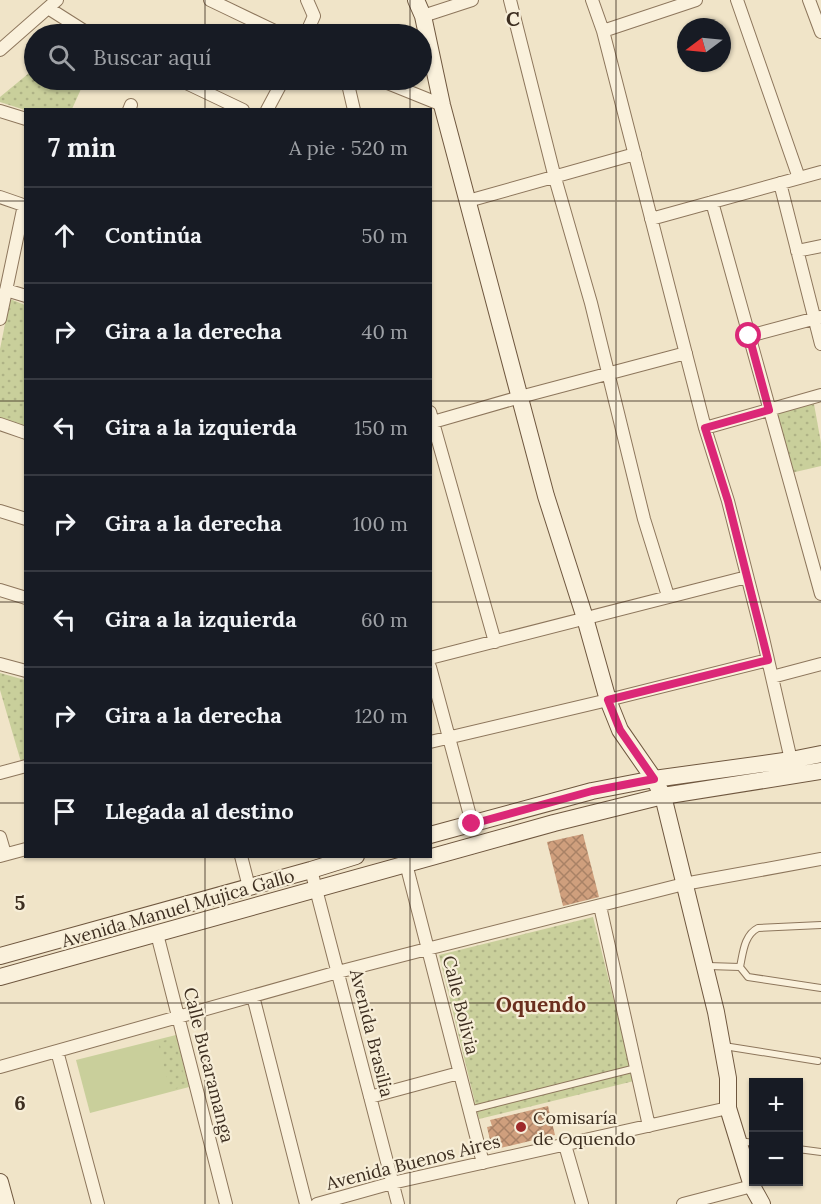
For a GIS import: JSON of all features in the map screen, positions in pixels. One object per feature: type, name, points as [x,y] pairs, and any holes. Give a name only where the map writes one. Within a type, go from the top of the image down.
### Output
[{"type":"street","points":[[210,0],[260,24]]},
{"type":"street","points":[[307,0],[314,16],[310,24]]},
{"type":"street","points":[[416,0],[425,24]]},
{"type":"street","points":[[423,16],[472,0]]},
{"type":"street","points":[[510,0],[555,177],[591,303],[644,519],[669,596]]},
{"type":"street","points":[[592,0],[603,31],[705,428],[728,501],[768,660],[792,768]]},
{"type":"street","points":[[603,31],[696,0]]},
{"type":"street","points":[[737,0],[799,177]]},
{"type":"street","points":[[809,0],[821,32]]},
{"type":"street","points":[[30,24],[53,4],[77,24]]},
{"type":"street","points":[[0,50],[24,29]]},
{"type":"street","points":[[432,58],[442,105],[546,496],[585,618],[608,700],[620,730],[663,796],[716,1012],[728,1078],[728,1108],[746,1142],[749,1164]]},
{"type":"street","points":[[201,90],[239,108]]},
{"type":"street","points":[[268,108],[278,90]]},
{"type":"street","points":[[350,90],[354,108]]},
{"type":"street","points":[[405,90],[442,105]]},
{"type":"street","points":[[0,111],[24,118]]},
{"type":"street","points":[[468,201],[634,154]]},
{"type":"street","points":[[651,219],[821,172]]},
{"type":"street","points":[[780,183],[797,252],[818,317],[821,344]]},
{"type":"street","points":[[0,197],[24,206]]},
{"type":"street","points":[[712,202],[821,594]]},
{"type":"street","points":[[0,319],[24,210]]},
{"type":"street","points":[[797,252],[821,246]]},
{"type":"street","points":[[6,290],[24,295]]},
{"type":"street","points":[[749,336],[818,317]]},
{"type":"street","points":[[495,642],[432,417],[686,353]]},
{"type":"street","points":[[705,428],[821,395]]},
{"type":"street","points":[[0,424],[24,432]]},
{"type":"street","points":[[0,511],[24,518]]},
{"type":"street","points":[[806,541],[821,542]]},
{"type":"street","points":[[432,658],[747,577]]},
{"type":"street","points":[[0,590],[24,597]]},
{"type":"street","points":[[432,741],[768,660]]},
{"type":"street","points":[[0,664],[24,671]]},
{"type":"street","points":[[772,677],[821,664]]},
{"type":"street","points":[[432,674],[472,824]]},
{"type":"street","name":"Avenida Manuel Mujica Gallo","points":[[432,853],[663,796],[792,768],[821,754]]},
{"type":"street","points":[[0,773],[24,767]]},
{"type":"street","name":"Avenida Manuel Mujica Gallo","points":[[432,834],[592,791],[654,779],[792,768],[821,771]]},
{"type":"street","points":[[0,837],[3,855],[24,850]]},
{"type":"street","points":[[242,858],[249,887]]},
{"type":"street","name":"Avenida Manuel Mujica Gallo","points":[[0,956],[311,870],[327,861],[344,858]]},
{"type":"street","name":"Avenida Manuel Mujica Gallo","points":[[0,977],[316,889],[405,860]]},
{"type":"street","name":"Calle Bolivia","points":[[405,860],[483,1163]]},
{"type":"street","points":[[0,1067],[338,972],[684,884],[821,860]]},
{"type":"street","name":"Avenida Brasilia","points":[[311,870],[398,1204]]},
{"type":"street","points":[[600,906],[649,1125]]},
{"type":"street","name":"Calle Bucaramanga","points":[[157,934],[226,1204]]},
{"type":"street","points":[[253,996],[306,1204]]},
{"type":"street","points":[[57,1051],[98,1204]]},
{"type":"street","points":[[370,1097],[459,1073]]},
{"type":"street","name":"Avenida Buenos Aires","points":[[316,1204],[392,1183],[728,1108]]},
{"type":"street","points":[[565,1144],[582,1204]]},
{"type":"street","points":[[0,1182],[6,1204]]},
{"type":"street","points":[[683,1204],[752,1186],[762,1204]]},
{"type":"lane","points":[[821,925],[758,928],[747,938],[740,967],[748,978],[821,988]]},
{"type":"lane","points":[[704,966],[740,967]]},
{"type":"lane","points":[[722,1046],[818,1061]]},
{"type":"lane","points":[[469,1110],[636,1068]]},
{"type":"lane","points":[[803,1150],[821,1152]]},
{"type":"green space","points":[[24,77],[24,90],[81,90],[72,108],[24,110],[0,102],[0,97]]},
{"type":"green space","points":[[10,299],[24,305],[24,427],[0,418],[0,349]]},
{"type":"green space","points":[[814,404],[821,443],[821,466],[791,473],[774,414]]},
{"type":"green space","points":[[0,673],[24,680],[24,761],[21,762],[0,690]]},
{"type":"green space","points":[[593,917],[634,1081],[479,1119],[439,955]]},
{"type":"green space","points":[[176,1035],[189,1087],[90,1113],[76,1060]]},
{"type":"green space","points":[[175,1038],[186,1086],[170,1090],[158,1042]]},
{"type":"building","points":[[583,834],[599,897],[563,906],[547,842]]},
{"type":"building","name":"Comisaría de Oquendo","points":[[548,1106],[555,1135],[496,1149],[494,1139],[490,1140],[487,1127],[492,1126],[490,1120]]},
{"type":"place","name":"Comisaría de Oquendo","points":[[521,1127]]},
{"type":"district","name":"Oquendo","points":[[541,1004]]},
{"type":"route","points":[[472,824],[592,791],[654,779],[620,730],[608,700],[768,660],[728,501],[705,428],[769,410],[749,336]]}]
